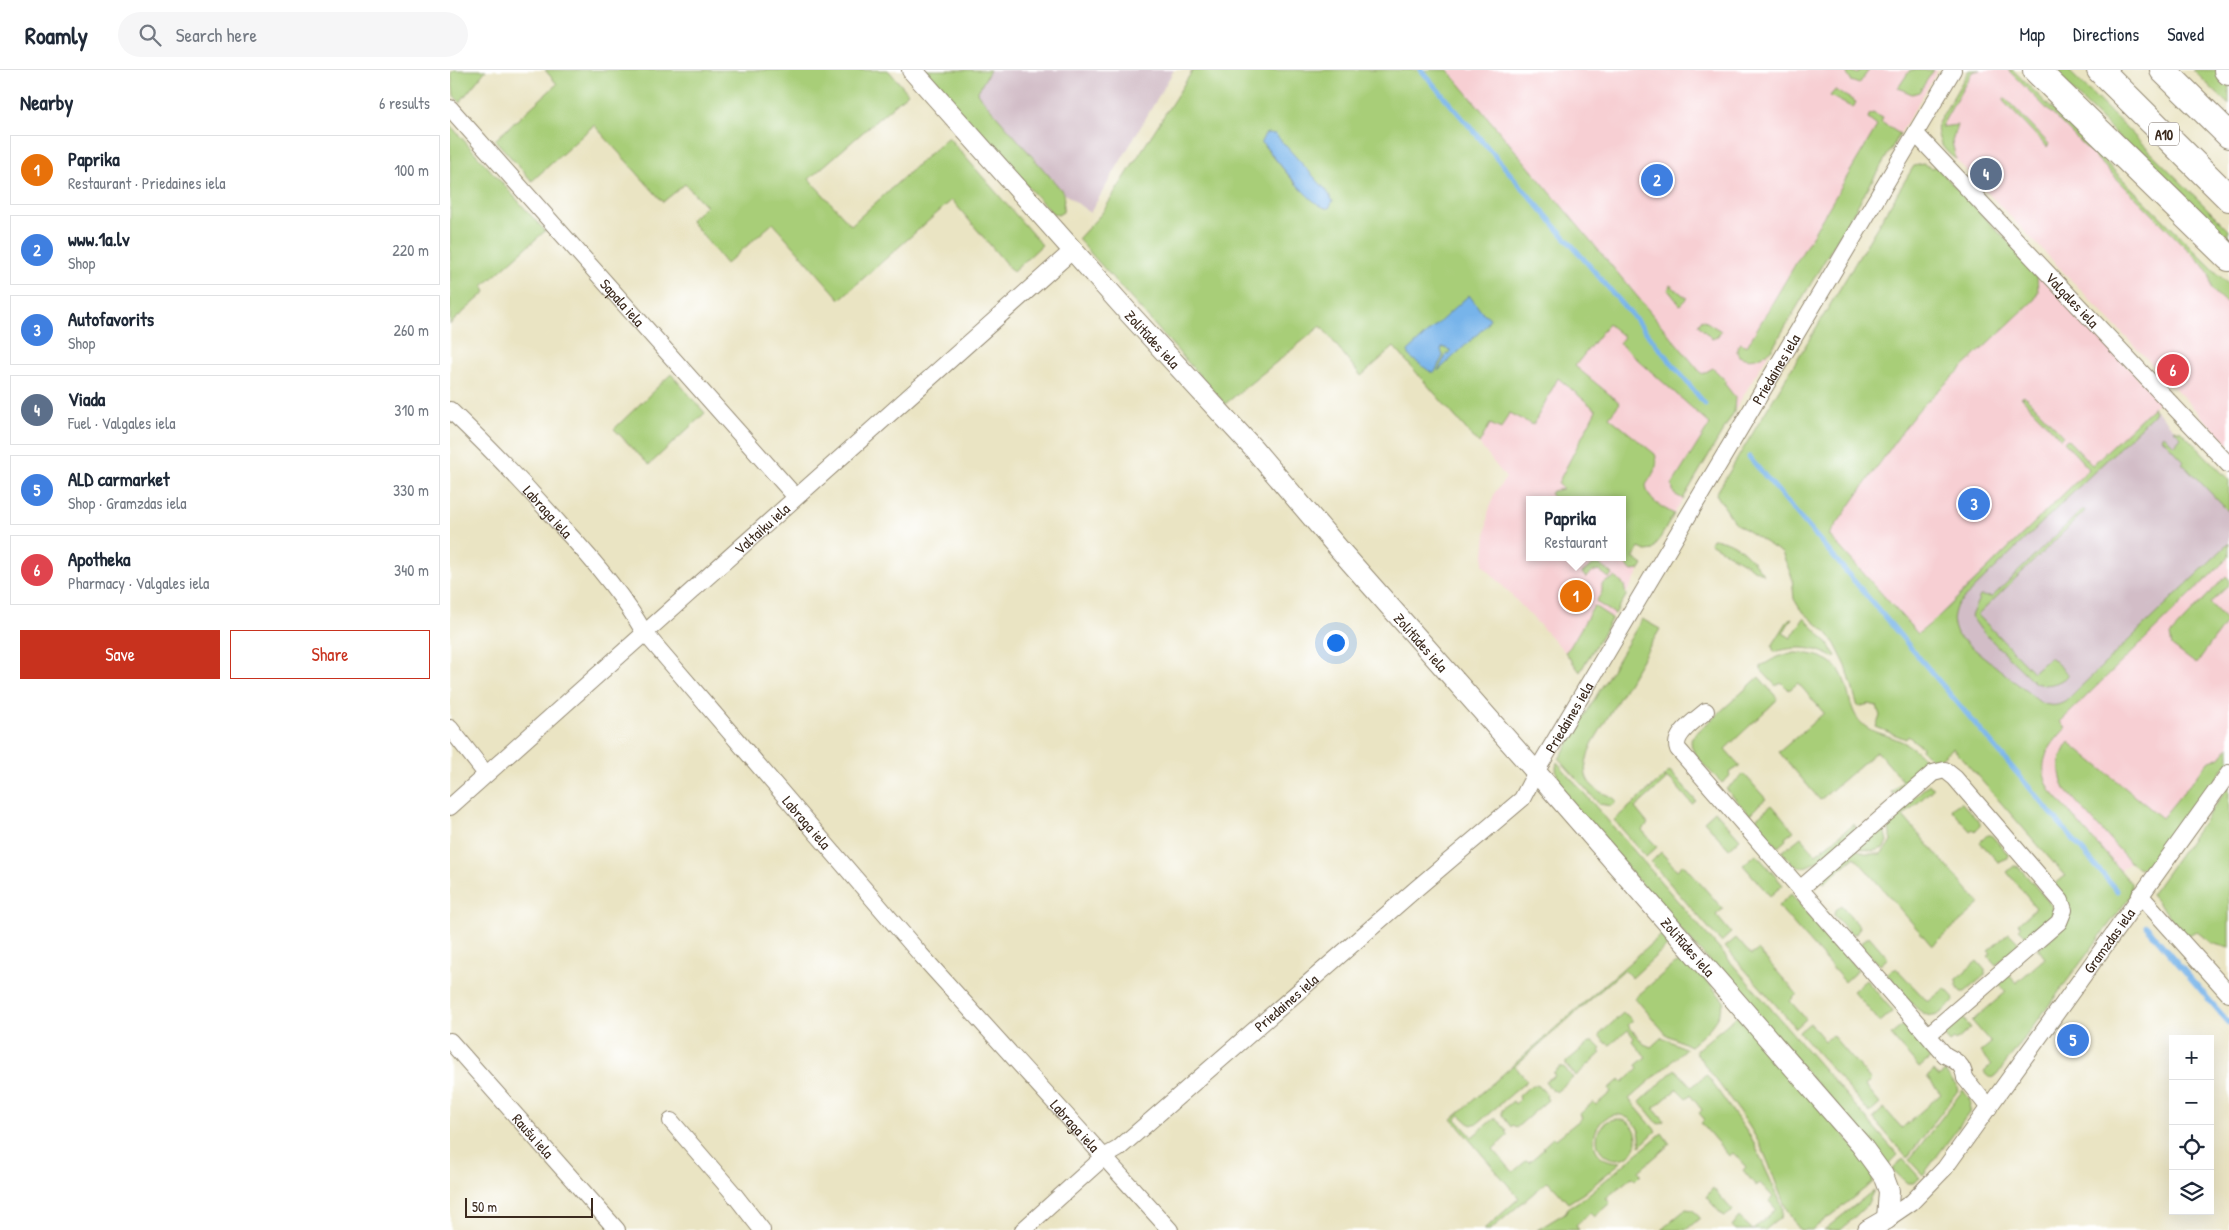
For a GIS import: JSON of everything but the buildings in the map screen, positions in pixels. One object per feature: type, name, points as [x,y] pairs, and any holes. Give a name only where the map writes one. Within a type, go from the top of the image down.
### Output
[{"type":"highway","points":[[2036,70],[2229,258]]},
{"type":"highway","name":"A10","points":[[2100,70],[2229,198]]},
{"type":"highway","points":[[2163,70],[2229,135]]},
{"type":"street","name":"Zolitūdes iela","points":[[912,70],[1253,448],[1339,549],[1861,1145],[1883,1175],[1889,1191],[1892,1225]]},
{"type":"street","name":"Priedaines iela","points":[[1023,1230],[1104,1157],[1118,1149],[1410,894],[1522,799],[1536,772],[1953,70]]},
{"type":"street","name":"Sapala iela","points":[[450,108],[795,496]]},
{"type":"street","name":"Valgales iela","points":[[1916,134],[2229,465]]},
{"type":"street","name":"Valtaiķu iela","points":[[450,807],[795,496],[1073,250]]},
{"type":"street","name":"Labraga iela","points":[[450,410],[550,511],[630,607],[644,632],[921,956],[1170,1230]]},
{"type":"street","points":[[1706,711],[1680,734],[1676,742],[1678,750],[1928,1035],[1947,1056],[1957,1060],[1964,1069],[1965,1078],[1989,1108]]},
{"type":"street","points":[[450,728],[486,774]]},
{"type":"street","points":[[1800,889],[1933,773],[1945,770],[1955,778],[2059,899],[2064,910],[2059,922],[1928,1035]]},
{"type":"street","name":"Gramzdas iela","points":[[1868,1230],[1892,1225],[1945,1168],[2229,773]]},
{"type":"street","points":[[2140,895],[2229,994]]},
{"type":"street","name":"Raušu iela","points":[[450,1041],[617,1230]]},
{"type":"street","points":[[671,1121],[762,1230]]},
{"type":"shaded area","points":[[990,70],[1174,70],[1090,213],[1064,193],[977,93]]},
{"type":"shaded area","points":[[1441,70],[1938,70],[1730,418]]},
{"type":"shaded area","points":[[1969,70],[2013,70],[2229,285],[2229,445],[1944,147],[1937,135],[1938,123]]},
{"type":"shaded area","points":[[2037,272],[2160,401],[1918,634],[1829,535],[1909,422],[1921,408],[2035,299]]},
{"type":"shaded area","points":[[1607,324],[1624,337],[1619,343],[1710,424],[1672,484],[1678,497],[1683,499],[1674,514],[1650,499],[1647,492],[1646,485],[1657,467],[1658,461],[1655,454],[1609,417],[1620,403],[1574,367]]},
{"type":"shaded area","points":[[1558,378],[1596,410],[1572,454],[1563,489],[1550,494],[1552,496],[1526,496],[1526,561],[1621,561],[1632,571],[1640,570],[1580,672],[1565,652],[1483,565],[1488,513],[1495,492],[1506,478],[1479,444],[1490,423],[1509,413],[1533,425]]},
{"type":"shaded area","points":[[2153,407],[2173,428],[2181,431],[2229,480],[2229,547],[2032,739],[1934,620]]},
{"type":"shaded area","points":[[2229,547],[2229,751],[2136,867],[2130,862],[2116,875],[2013,757]]},
{"type":"green space","points":[[454,70],[486,70],[460,102],[454,96],[451,73]]},
{"type":"green space","points":[[545,70],[888,70],[908,93],[809,179],[851,225],[948,137],[1042,245],[1013,272],[952,200],[840,299],[773,223],[726,264],[690,220],[706,206],[685,184],[663,202],[594,125],[532,181],[495,140],[557,84]]},
{"type":"green space","points":[[920,70],[990,70],[977,93],[1064,193],[1063,212],[1058,215],[1052,213]]},
{"type":"green space","points":[[1193,70],[1448,70],[1702,374],[1713,368],[1726,381],[1724,383],[1735,397],[1734,412],[1683,499],[1674,494],[1672,485],[1710,424],[1619,343],[1624,337],[1608,324],[1575,366],[1620,403],[1609,417],[1655,454],[1657,462],[1653,474],[1646,485],[1647,491],[1652,500],[1674,514],[1653,550],[1646,551],[1639,548],[1633,558],[1643,565],[1640,570],[1632,571],[1621,561],[1626,561],[1626,496],[1552,496],[1550,494],[1552,491],[1563,489],[1558,483],[1596,410],[1558,378],[1533,425],[1509,413],[1501,429],[1490,424],[1479,444],[1394,347],[1361,376],[1321,326],[1225,404],[1078,239],[1102,213]],"holes":[[[1275,134],[1326,209],[1295,183],[1261,142]]]},
{"type":"green space","points":[[1848,70],[1858,74],[1860,70],[1869,70],[1859,84],[1851,81],[1847,74]]},
{"type":"green space","points":[[1910,70],[1934,70],[1919,92],[1912,94],[1898,88]]},
{"type":"green space","points":[[1969,70],[1980,70],[1972,72],[1941,127],[1957,125],[1952,142],[1956,159],[1941,144],[1937,129],[1938,123]]},
{"type":"green space","points":[[2008,70],[2013,70],[2229,285],[2229,306],[2212,290],[2209,274],[2205,267]]},
{"type":"green space","points":[[2051,70],[2068,70],[2229,230],[2229,245]]},
{"type":"green space","points":[[2193,70],[2216,70],[2229,83],[2229,105]]},
{"type":"green space","points":[[1835,90],[1856,102],[1853,108],[1830,96]]},
{"type":"green space","points":[[2004,98],[2049,144],[2047,147],[2004,102]]},
{"type":"green space","points":[[1873,113],[1883,118],[1881,122],[1900,134],[1772,349],[1757,358],[1748,359],[1739,356],[1738,346],[1740,343],[1747,346],[1877,126],[1868,119],[1869,115]]},
{"type":"green space","points":[[450,125],[545,231],[483,286],[486,292],[450,324]]},
{"type":"green space","points":[[1923,164],[1932,168],[1935,166],[2037,272],[2038,292],[2035,299],[1921,407],[1829,535],[1918,634],[1935,620],[2089,469],[2064,442],[2067,439],[2092,465],[2153,407],[2155,411],[2153,415],[1955,609],[1954,624],[1958,636],[2041,703],[2048,705],[2060,704],[2066,701],[2229,543],[2229,557],[2060,722],[2066,728],[2054,742],[2046,757],[2044,772],[2046,781],[2050,790],[2131,883],[2131,895],[1997,1075],[1991,1078],[1984,1072],[1991,1065],[1980,1052],[1991,1043],[1972,1021],[2006,992],[1998,982],[2008,974],[2016,983],[2045,958],[2038,949],[2066,925],[2054,885],[2065,876],[1953,748],[1935,763],[1921,749],[1922,747],[1908,736],[1906,739],[1876,727],[1880,716],[1877,706],[1869,704],[1858,707],[1846,666],[1835,644],[1827,633],[1800,609],[1794,599],[1792,577],[1782,553],[1735,523],[1716,494],[1912,169],[1914,166]]},
{"type":"green space","points":[[1670,285],[1687,298],[1680,305],[1668,290]]},
{"type":"green space","points":[[1702,319],[1721,331],[1717,337],[1712,339],[1698,325]]},
{"type":"green space","points":[[671,374],[705,413],[649,465],[614,429]]},
{"type":"green space","points":[[2024,395],[2064,436],[2061,439],[2021,397]]},
{"type":"green space","points":[[2173,429],[2181,431],[2229,480],[2229,512],[2182,463],[2184,461],[2161,437],[2164,435],[2174,445],[2181,437]]},
{"type":"green space","points":[[2083,509],[2085,511],[1978,615],[2033,672],[2050,657],[2069,675],[2053,684],[2035,683],[1981,630],[1971,616],[1980,596],[1992,597]]},
{"type":"green space","points":[[1712,539],[1728,542],[1742,550],[1764,575],[1710,543]]},
{"type":"green space","points":[[1599,564],[1612,574],[1609,578],[1600,571],[1592,572],[1586,578],[1582,573],[1592,565]]},
{"type":"green space","points":[[2226,576],[2229,579],[2229,585],[2210,603],[2227,621],[2196,664],[2172,646],[2170,635]]},
{"type":"green space","points":[[1615,577],[1624,585],[1626,596],[1615,614],[1596,602],[1602,592],[1602,584]]},
{"type":"green space","points":[[1594,606],[1612,618],[1580,672],[1565,652],[1570,647]]},
{"type":"green space","points":[[1792,618],[1783,633],[1791,638],[1804,618],[1826,641],[1836,656],[1833,657],[1804,648],[1774,652],[1772,646],[1789,619]]},
{"type":"green space","points":[[1642,619],[1660,629],[1592,744],[1586,763],[1586,775],[1592,786],[1617,801],[1611,806],[1599,804],[1559,759]]},
{"type":"green space","points":[[1795,653],[1818,656],[1832,663],[1841,673],[1853,710],[1860,721],[1871,730],[1907,744],[1930,764],[1894,794],[1891,792],[1903,781],[1877,751],[1820,800],[1779,752],[1824,713],[1798,683],[1789,690],[1781,682],[1776,686],[1761,670],[1761,666],[1777,657]]},
{"type":"green space","points":[[1759,677],[1778,699],[1725,749],[1740,766],[1729,773],[1730,776],[1722,783],[1696,756],[1691,743],[1692,737]]},
{"type":"green space","points":[[2069,742],[2162,818],[2208,762],[2220,757],[2229,746],[2229,761],[2154,863],[2139,869],[2130,862],[2065,789],[2060,764]]},
{"type":"green space","points":[[1557,762],[1898,1155],[1888,1165],[1564,796],[1556,771]]},
{"type":"green space","points":[[1670,771],[1696,801],[1692,804],[1670,779],[1668,780],[1664,776]]},
{"type":"green space","points":[[1744,774],[1766,799],[1750,815],[1726,789]]},
{"type":"green space","points":[[1664,777],[1666,780],[1635,808],[1648,824],[1642,830],[1657,847],[1646,857],[1614,820]]},
{"type":"green space","points":[[1929,784],[1933,789],[1903,816],[1980,904],[1932,946],[1855,857],[1824,883],[1821,880],[1856,849],[1867,854],[1881,854],[1891,842],[1888,821]]},
{"type":"green space","points":[[2229,786],[2229,948],[2211,943],[2196,931],[2187,936],[2151,895]]},
{"type":"green space","points":[[1961,802],[1980,823],[1980,826],[1975,831],[1973,829],[1970,831],[1951,809]]},
{"type":"green space","points":[[1772,805],[1794,831],[1778,847],[1754,820]]},
{"type":"green space","points":[[1715,811],[1740,839],[1729,849],[1704,821]]},
{"type":"green space","points":[[1854,824],[1856,828],[1837,846],[1813,864],[1799,867],[1794,865],[1782,852],[1801,837],[1816,854]]},
{"type":"green space","points":[[1883,825],[1887,841],[1884,848],[1873,851],[1860,848],[1859,846]]},
{"type":"green space","points":[[1987,835],[1991,835],[2008,854],[2008,858],[1998,862],[1980,842]]},
{"type":"green space","points":[[1661,852],[1677,870],[1683,864],[1723,909],[1716,915],[1731,933],[1721,942],[1651,862]]},
{"type":"green space","points":[[1756,854],[1783,885],[1770,896],[1743,865]]},
{"type":"green space","points":[[2014,866],[2018,866],[2053,907],[2053,916],[2027,937],[2019,929],[2021,927],[2018,924],[2036,908],[2007,872]]},
{"type":"green space","points":[[1791,894],[1858,970],[1845,982],[1778,906]]},
{"type":"green space","points":[[1841,905],[1860,927],[1856,934],[1850,933],[1834,915],[1835,910]]},
{"type":"green space","points":[[2009,933],[2018,942],[2018,946],[1996,965],[1988,956],[1991,954],[1988,951]]},
{"type":"green space","points":[[1662,934],[1668,945],[1632,978],[1624,970],[1515,1066],[1527,1081],[1478,1123],[1471,1125],[1460,1115],[1456,1119],[1472,1137],[1493,1119],[1497,1119],[1508,1135],[1493,1149],[1513,1172],[1527,1160],[1529,1162],[1554,1137],[1556,1139],[1582,1118],[1580,1114],[1593,1102],[1596,1105],[1611,1092],[1609,1089],[1620,1079],[1623,1082],[1638,1068],[1636,1065],[1646,1057],[1632,1041],[1634,1038],[1628,1030],[1610,1045],[1606,1044],[1599,1035],[1623,1013],[1633,1021],[1628,1025],[1644,1044],[1651,1047],[1662,1037],[1686,1049],[1629,1099],[1656,1131],[1640,1146],[1639,1133],[1632,1121],[1620,1115],[1610,1116],[1601,1122],[1596,1131],[1594,1142],[1597,1152],[1606,1159],[1621,1162],[1584,1193],[1568,1203],[1548,1181],[1490,1230],[1484,1230],[1519,1198],[1452,1119]]},
{"type":"green space","points":[[1869,936],[1888,958],[1880,965],[1861,946],[1862,942]]},
{"type":"green space","points":[[1736,938],[1751,955],[1758,950],[1797,994],[1790,1001],[1806,1019],[1796,1028],[1725,947]]},
{"type":"green space","points":[[1688,959],[1724,1001],[1719,1015],[1711,1026],[1690,1046],[1667,1035],[1635,998],[1673,965]]},
{"type":"green space","points":[[1977,961],[1985,970],[1985,975],[1965,992],[1961,992],[1955,985],[1957,983],[1955,980]]},
{"type":"green space","points":[[1896,968],[1928,1002],[1945,988],[1954,998],[1953,1002],[1942,1012],[1934,1016],[1921,1012],[1908,1000],[1887,974]]},
{"type":"green space","points":[[1866,980],[1893,1011],[1880,1022],[1853,991]]},
{"type":"green space","points":[[1737,1016],[1861,1154],[1873,1177],[1872,1183],[1812,1230],[1800,1230],[1793,1220],[1782,1199],[1764,1154],[1752,1132],[1737,1108],[1695,1051]]},
{"type":"green space","points":[[1961,1016],[1971,1028],[1956,1041],[1954,1039],[1950,1042],[1944,1035],[1947,1027]]},
{"type":"green space","points":[[1810,1023],[1825,1041],[1832,1035],[1871,1080],[1865,1086],[1880,1104],[1870,1113],[1799,1032]]},
{"type":"green space","points":[[1904,1024],[1932,1057],[1919,1068],[1891,1035]]},
{"type":"green space","points":[[1590,1042],[1594,1042],[1601,1049],[1599,1051],[1601,1053],[1576,1076],[1566,1065],[1566,1062]]},
{"type":"green space","points":[[1560,1067],[1564,1067],[1573,1078],[1556,1092],[1552,1091],[1545,1081],[1555,1076],[1553,1073]]},
{"type":"green space","points":[[1675,1069],[1692,1087],[1706,1074],[1752,1139],[1783,1208],[1781,1217],[1765,1230],[1753,1230],[1776,1209],[1769,1201],[1773,1197],[1760,1183],[1756,1186],[1743,1170],[1746,1167],[1733,1153],[1729,1156],[1701,1123],[1705,1120],[1699,1113],[1702,1110],[1690,1095],[1686,1098],[1677,1089],[1654,1108],[1665,1121],[1658,1124],[1640,1102]]},
{"type":"green space","points":[[1934,1071],[1939,1077],[1945,1072],[1959,1089],[1907,1158],[1873,1118],[1884,1108],[1902,1128],[1941,1094],[1927,1077]]},
{"type":"green space","points":[[1536,1085],[1547,1095],[1548,1100],[1516,1128],[1513,1125],[1511,1127],[1502,1115],[1502,1110],[1513,1101],[1515,1104],[1520,1099],[1519,1096],[1530,1086]]},
{"type":"green space","points":[[1963,1090],[1970,1100],[1969,1113],[1923,1175],[1909,1160]]},
{"type":"green space","points":[[1617,1119],[1631,1125],[1637,1139],[1631,1153],[1617,1159],[1603,1153],[1597,1139],[1603,1125]]},
{"type":"green space","points":[[1662,1133],[1670,1144],[1639,1171],[1641,1174],[1635,1180],[1632,1177],[1606,1198],[1610,1203],[1594,1217],[1590,1213],[1576,1225],[1579,1230],[1537,1230],[1565,1213],[1568,1208],[1584,1198]]},
{"type":"green space","points":[[1903,1159],[1920,1178],[1913,1183],[1907,1183],[1892,1169]]},
{"type":"green space","points":[[1713,1188],[1733,1211],[1724,1217],[1706,1197]]},
{"type":"green space","points":[[1874,1190],[1867,1205],[1841,1230],[1824,1230]]},
{"type":"green space","points":[[1686,1209],[1693,1210],[1700,1218],[1686,1230],[1661,1230]]},
{"type":"green space","points":[[1739,1217],[1753,1230],[1736,1230],[1732,1226]]},
{"type":"water","points":[[1265,134],[1275,134],[1326,190],[1333,201],[1329,208],[1322,207],[1313,201],[1261,142]]},
{"type":"water","points":[[1469,295],[1481,311],[1490,318],[1486,326],[1438,371],[1446,355],[1451,351],[1443,347],[1441,350],[1443,356],[1435,372],[1432,373],[1410,357],[1408,351]]},
{"type":"waterway","points":[[1421,70],[1637,321],[1705,404]]},
{"type":"waterway","points":[[1749,457],[2117,891]]},
{"type":"waterway","points":[[2146,926],[2229,1023]]},
{"type":"place","name":"Viada","points":[[1986,174]]},
{"type":"place","name":"www.1a.lv","points":[[1657,180]]},
{"type":"place","name":"Apotheka","points":[[2173,370]]},
{"type":"place","name":"Autofavorits","points":[[1974,504]]},
{"type":"place","name":"Paprika","points":[[1576,596]]},
{"type":"place","name":"ALD carmarket","points":[[2073,1040]]}]
